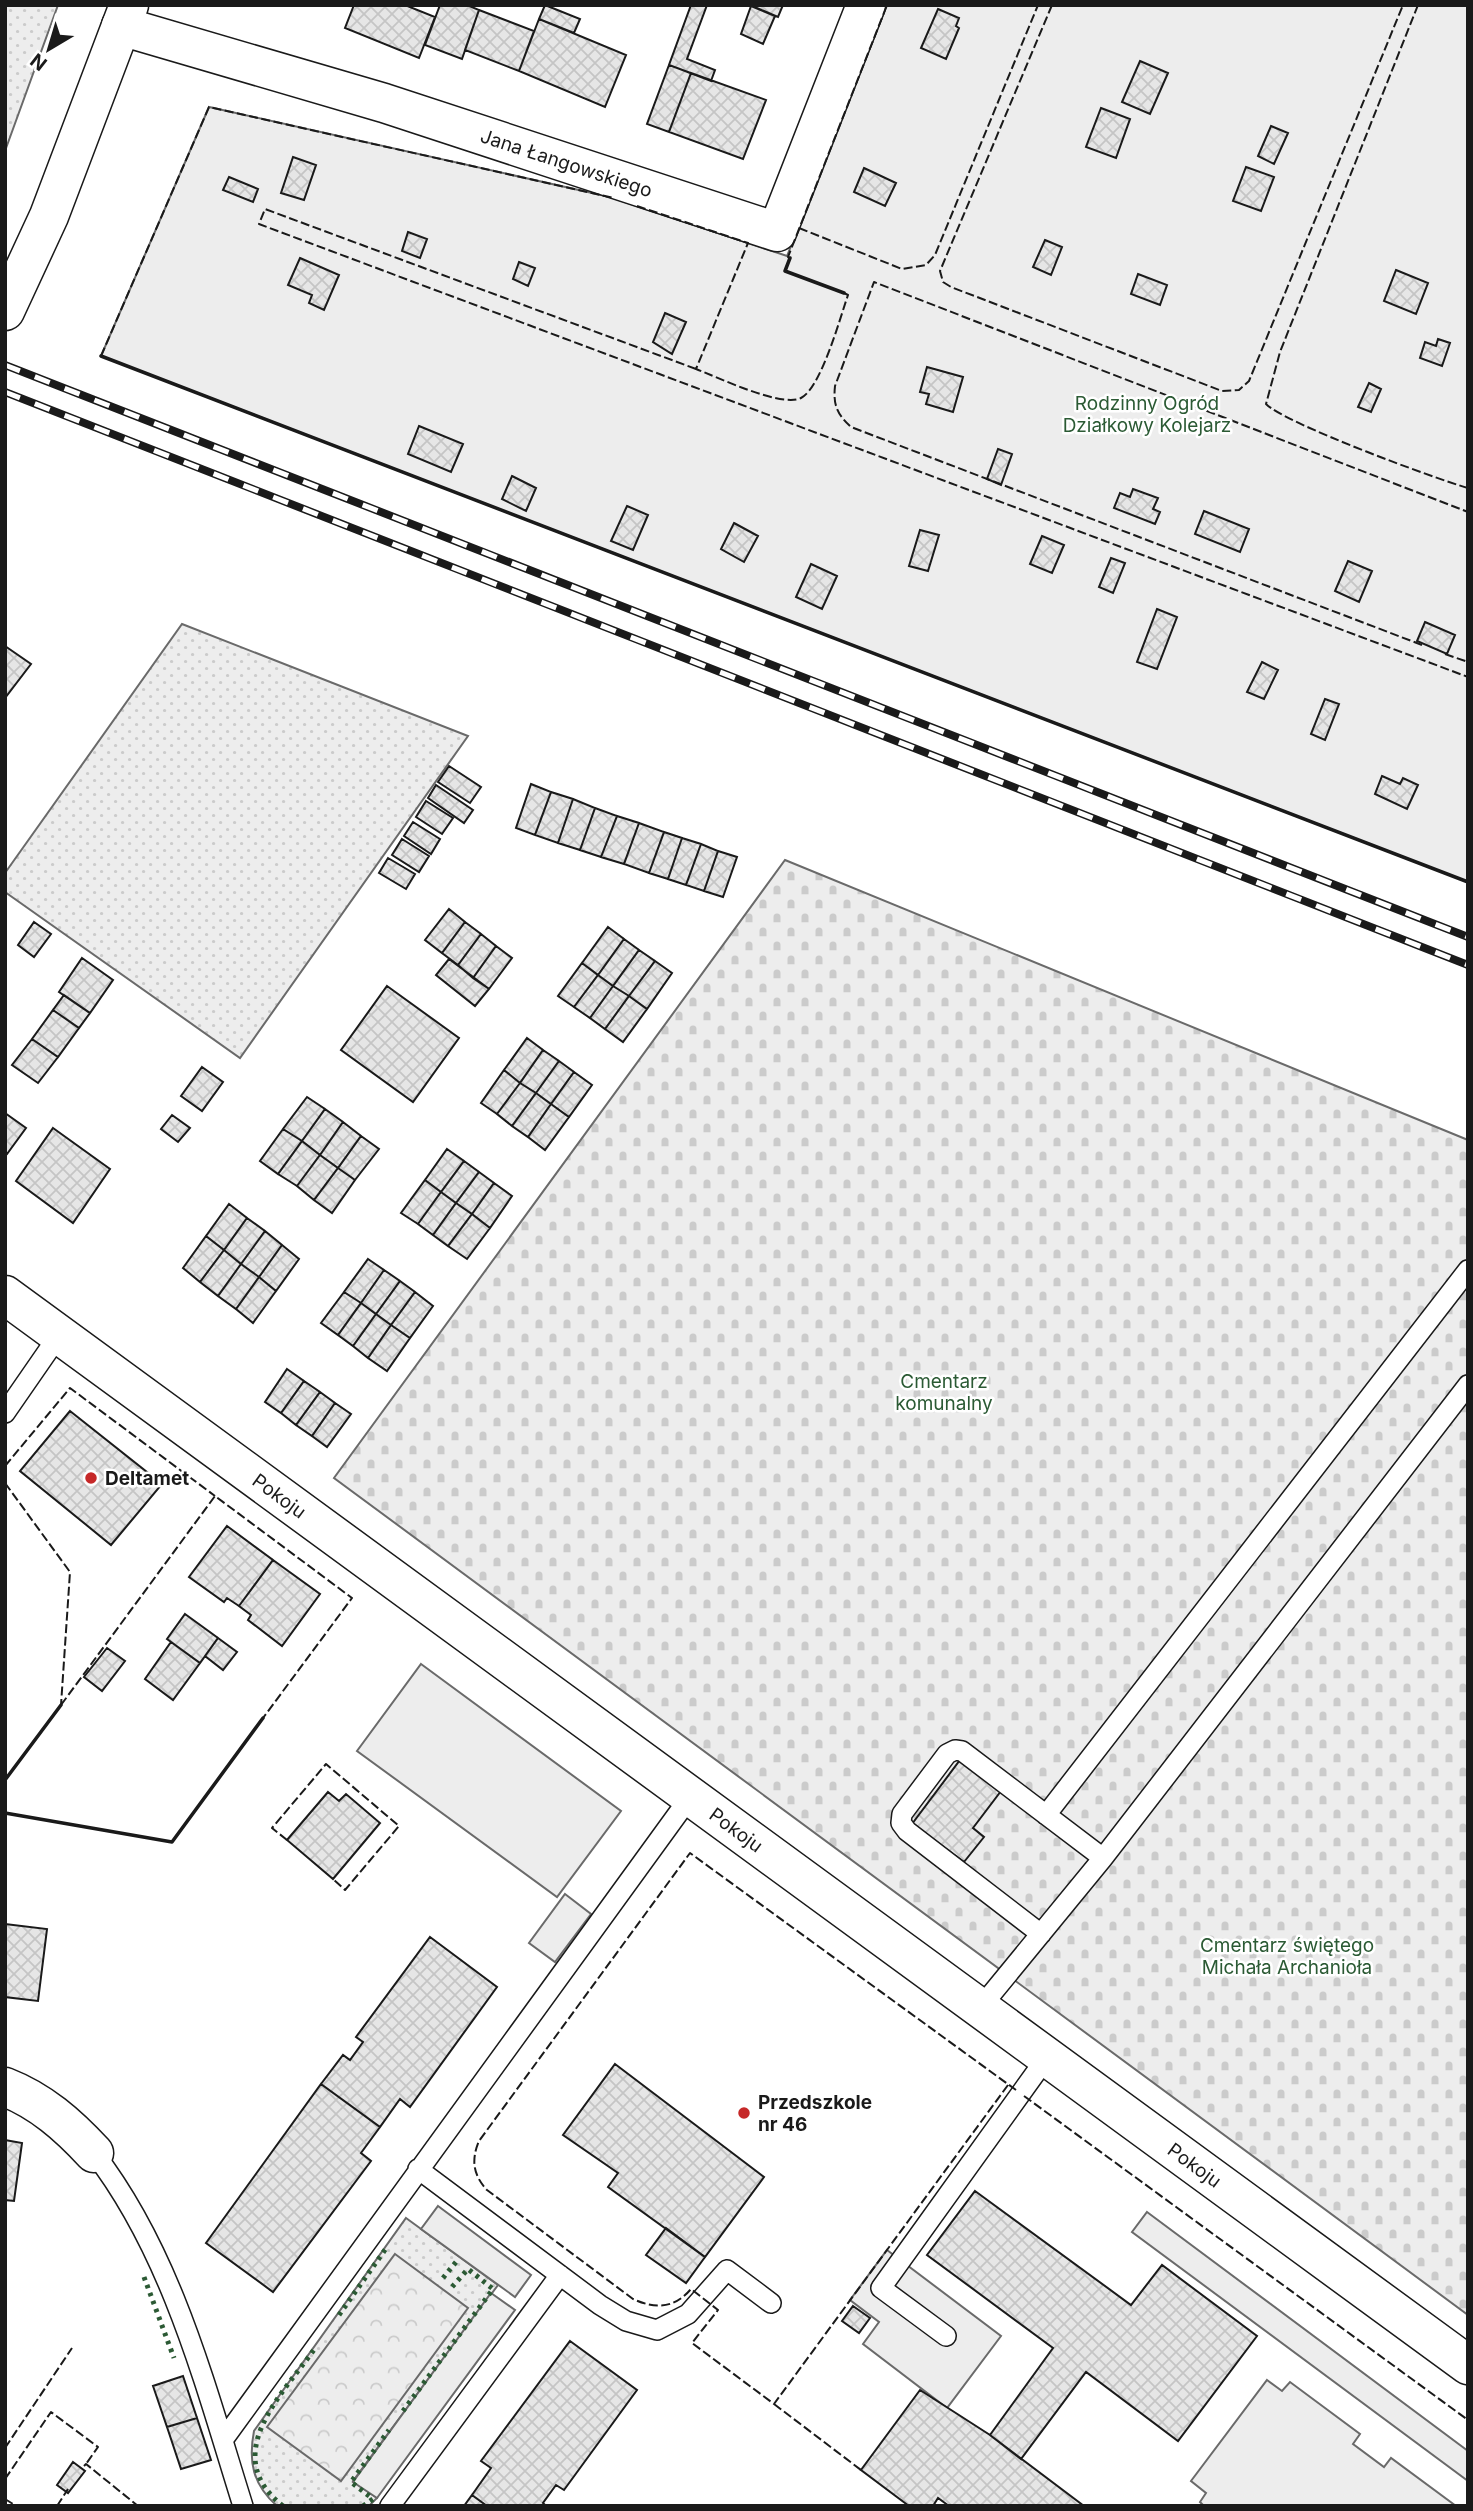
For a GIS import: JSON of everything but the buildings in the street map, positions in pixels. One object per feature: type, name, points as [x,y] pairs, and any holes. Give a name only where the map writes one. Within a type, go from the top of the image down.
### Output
[{"type":"street","name":"Jana Łangowskiego","points":[[125,15],[777,232],[866,5]]},
{"type":"street","points":[[5,311],[49,216],[125,15]]},
{"type":"street","name":"Pokoju","points":[[5,1295],[1468,2365]]},
{"type":"street","points":[[5,2087],[24,2094],[63,2120],[94,2153]]},
{"type":"lane","points":[[1046,1815],[1468,1270]]},
{"type":"lane","points":[[5,1413],[60,1335]]},
{"type":"lane","points":[[980,2008],[1103,1858],[1468,1385]]},
{"type":"lane","points":[[1041,1934],[907,1831],[901,1823],[902,1814],[947,1754],[955,1750],[962,1751],[1103,1858]]},
{"type":"lane","points":[[223,2440],[690,1797]]},
{"type":"lane","points":[[946,2336],[881,2288],[1047,2057]]},
{"type":"lane","points":[[94,2153],[142,2224],[244,2501]]},
{"type":"lane","points":[[418,2169],[626,2321],[657,2330],[688,2314],[727,2270],[771,2303]]},
{"type":"lane","points":[[390,2506],[560,2275]]},
{"type":"green space","points":[[5,5],[58,5],[5,151]]},
{"type":"green space","points":[[182,624],[468,736],[240,1058],[5,892],[5,873]]},
{"type":"green space","name":"Cmentarz komunalny","points":[[785,860],[1468,1140],[1468,2315],[334,1478]]},
{"type":"green space","points":[[406,2218],[498,2285],[353,2481],[377,2498],[369,2506],[277,2506],[262,2490],[254,2472],[254,2431]]},
{"type":"green space","points":[[395,2254],[468,2308],[341,2481],[267,2427]]},
{"type":"shaded area","name":"Rodzinny Ogród Działkowy Kolejarz","points":[[887,5],[1468,5],[1468,882],[101,356],[209,107],[610,197],[787,256]]},
{"type":"shaded area","points":[[421,1664],[621,1811],[557,1897],[357,1751]]},
{"type":"shaded area","points":[[565,1894],[591,1914],[555,1962],[529,1943]]},
{"type":"shaded area","points":[[438,2206],[531,2275],[515,2297],[421,2229]]},
{"type":"shaded area","points":[[1147,2212],[1468,2451],[1468,2481],[1132,2232]]},
{"type":"shaded area","points":[[887,2250],[1001,2336],[947,2408],[863,2344],[879,2322],[850,2300]]},
{"type":"shaded area","points":[[491,2293],[515,2310],[377,2498],[353,2482]]},
{"type":"shaded area","points":[[1267,2380],[1282,2391],[1290,2382],[1360,2434],[1353,2444],[1384,2467],[1391,2458],[1456,2506],[1204,2506],[1200,2502],[1206,2493],[1191,2481]]},
{"type":"railway","points":[[5,365],[1468,937]]},
{"type":"railway","points":[[5,392],[1468,965]]},
{"type":"hedge","points":[[339,2315],[387,2247]]},
{"type":"hedge","points":[[443,2278],[456,2262]]},
{"type":"hedge","points":[[403,2411],[493,2289],[468,2269],[452,2287]]},
{"type":"hedge","points":[[144,2277],[174,2358]]},
{"type":"hedge","points":[[283,2506],[264,2486],[256,2466],[256,2446],[262,2425],[273,2405],[316,2347]]},
{"type":"hedge","points":[[363,2506],[373,2499],[351,2482],[389,2430]]},
{"type":"fence","points":[[790,258],[788,257],[887,5]]},
{"type":"fence","points":[[799,228],[902,269],[926,265],[935,255],[1038,5]]},
{"type":"fence","points":[[1052,5],[940,271],[943,282],[1222,391],[1239,390],[1249,381],[1403,5]]},
{"type":"fence","points":[[1418,5],[1280,352],[1266,404],[1329,437],[1468,488]]},
{"type":"fence","points":[[101,356],[209,107],[614,198]]},
{"type":"fence","points":[[637,206],[748,243],[696,369],[765,395],[780,399],[801,398],[816,381],[823,367],[848,295],[844,293]]},
{"type":"fence","points":[[696,369],[265,209],[259,224],[1468,677]]},
{"type":"fence","points":[[1422,645],[851,427],[837,409],[835,386],[874,282],[1468,512]]},
{"type":"fence","points":[[1445,654],[1468,662]]},
{"type":"fence","points":[[5,1466],[70,1388],[215,1496]]},
{"type":"fence","points":[[5,1483],[70,1572],[61,1705]]},
{"type":"fence","points":[[61,1705],[215,1496],[352,1598],[263,1718]]},
{"type":"fence","points":[[287,1840],[272,1828],[326,1764],[399,1826],[345,1890],[333,1879]]},
{"type":"fence","points":[[1008,2085],[774,2404],[692,2343],[718,2310],[691,2289],[671,2304],[657,2306],[633,2299],[487,2190],[475,2167],[479,2141],[690,1853],[1016,2090]]},
{"type":"fence","points":[[1024,2096],[1468,2420]]},
{"type":"fence","points":[[5,2448],[72,2348]]},
{"type":"fence","points":[[774,2404],[861,2470]]},
{"type":"fence","points":[[5,2479],[51,2412],[98,2447],[86,2464]]},
{"type":"fence","points":[[84,2466],[86,2464],[138,2506]]},
{"type":"fence","points":[[57,2506],[68,2489]]},
{"type":"fence","points":[[5,2499],[13,2504]]},
{"type":"wall","points":[[790,258],[785,271],[844,293]]},
{"type":"wall","points":[[101,356],[1468,882]]},
{"type":"wall","points":[[5,1780],[61,1705]]},
{"type":"wall","points":[[5,1813],[172,1842],[263,1718]]},
{"type":"place","name":"Deltamet","points":[[91,1478]]},
{"type":"place","name":"Przedszkole nr 46","points":[[744,2113]]},
{"type":"park label","name":"Cmentarz świętego Michała Archanioła","points":[[1287,1956]]}]
